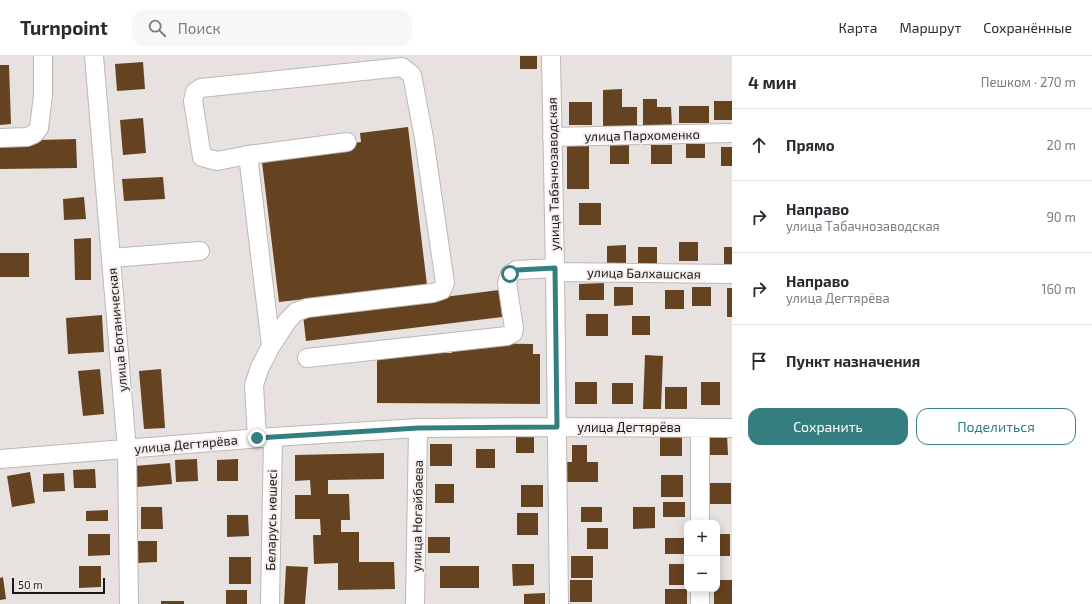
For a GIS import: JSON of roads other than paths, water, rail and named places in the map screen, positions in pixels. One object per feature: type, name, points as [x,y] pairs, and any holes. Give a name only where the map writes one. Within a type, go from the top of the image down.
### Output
[{"type":"street","points":[[0,138],[27,137],[34,134],[39,128],[43,95],[43,56]]},
{"type":"street","name":"улица Ботаническая","points":[[94,56],[127,450],[129,604]]},
{"type":"street","name":"улица Табачнозаводская","points":[[551,56],[559,604]]},
{"type":"street","name":"Беларусь көшесі","points":[[248,155],[217,161],[202,157],[193,101],[195,92],[201,88],[402,68],[412,75],[424,138],[445,283],[442,290],[433,294],[307,308],[296,312],[288,320],[271,346],[260,368],[254,385],[265,437],[270,604]]},
{"type":"street","name":"улица Пархоменко","points":[[552,136],[732,133]]},
{"type":"street","points":[[271,346],[248,155],[347,142]]},
{"type":"street","points":[[111,258],[200,251]]},
{"type":"street","name":"улица Балхашская","points":[[307,358],[507,336],[513,333],[514,328],[507,283],[510,274],[517,270],[732,274]]},
{"type":"street","name":"улица Дегтярёва","points":[[0,459],[127,450],[265,437],[418,428],[732,428]]},
{"type":"street","name":"улица Ногайбаева","points":[[415,604],[418,428]]},
{"type":"street","points":[[700,428],[700,520]]},
{"type":"street","points":[[700,592],[700,604]]}]
